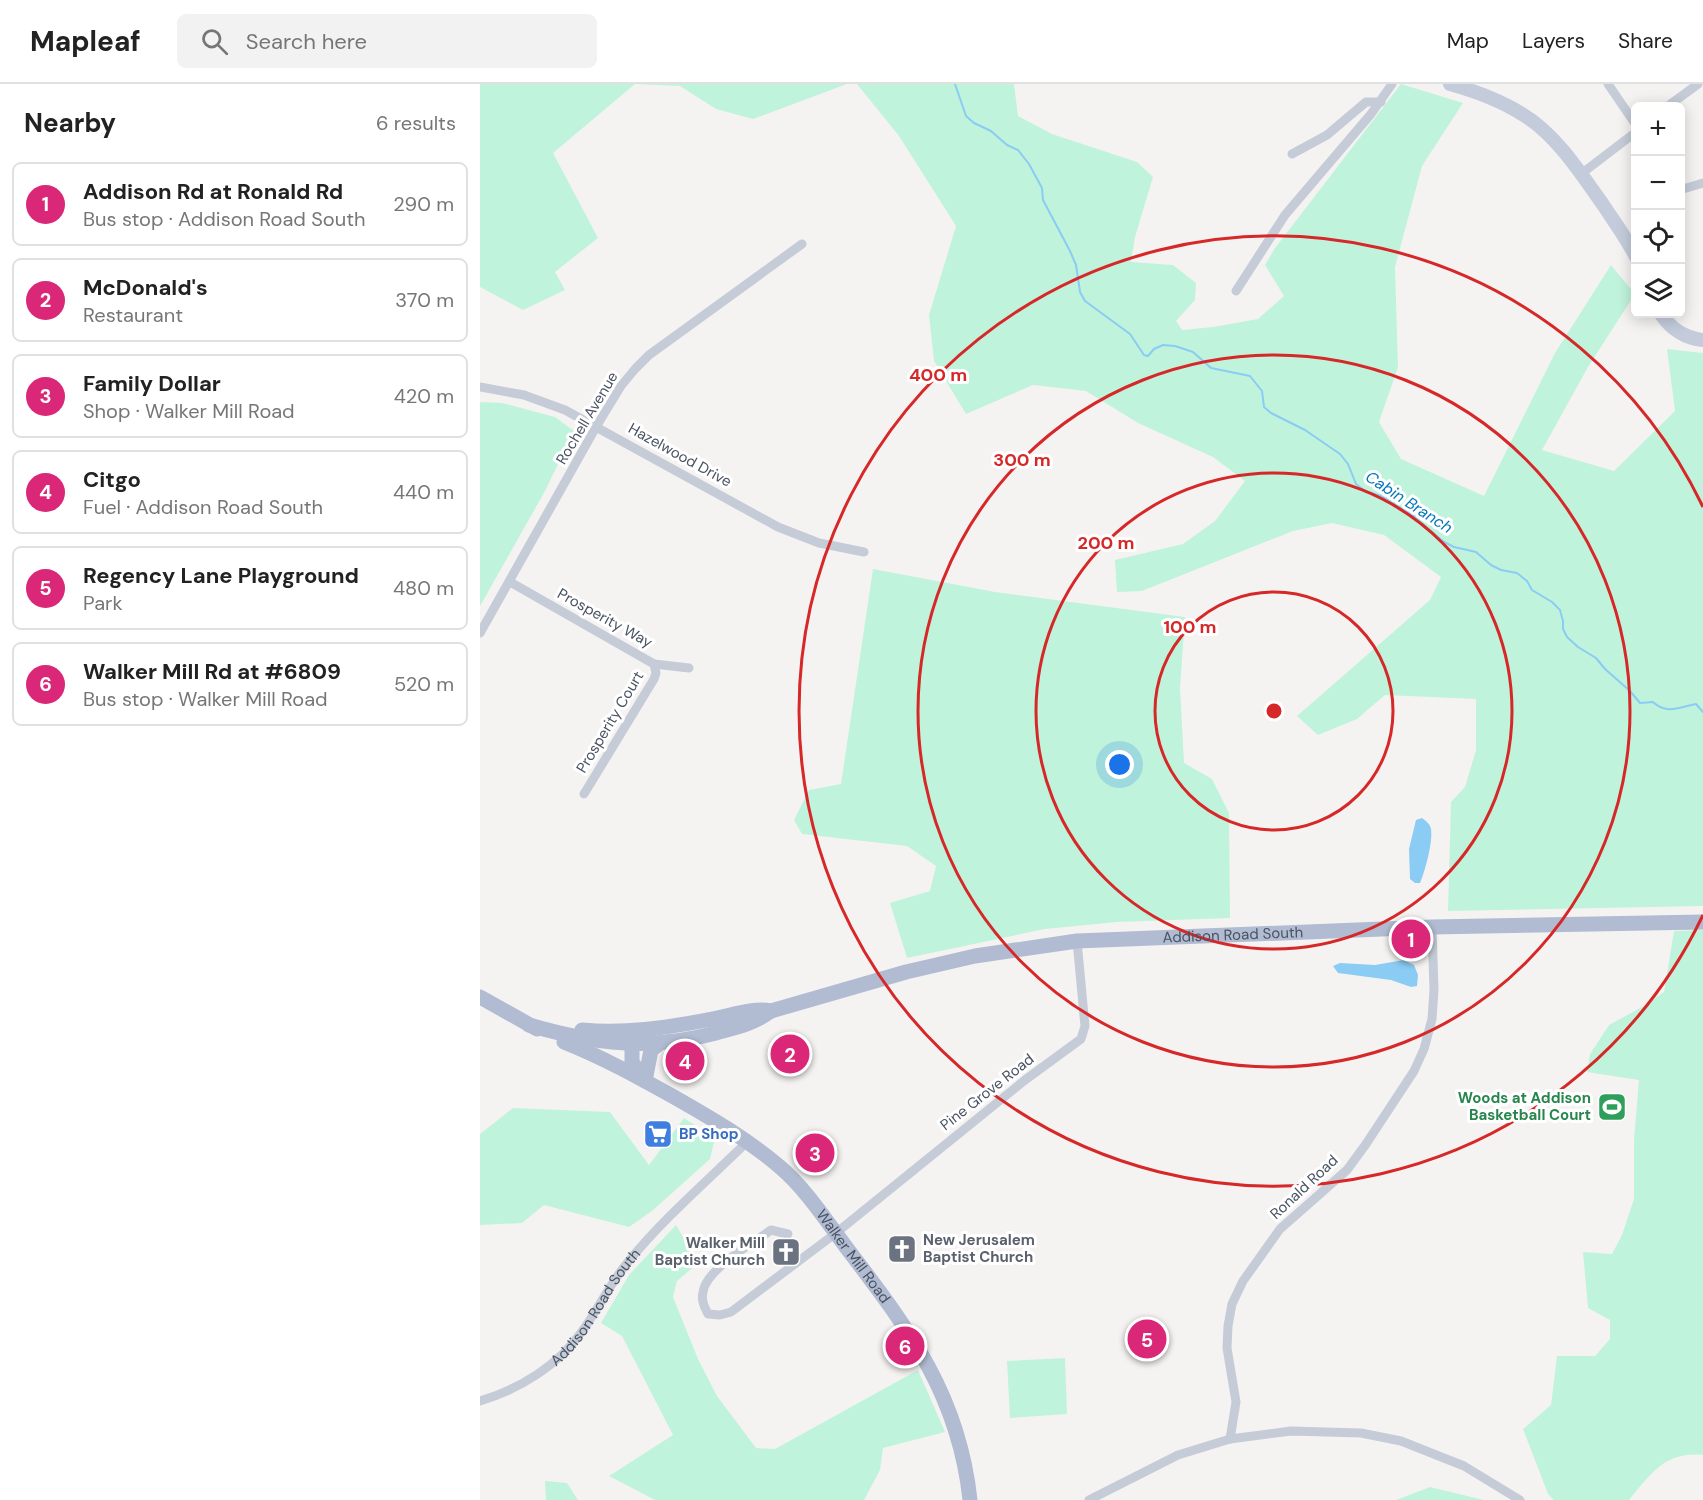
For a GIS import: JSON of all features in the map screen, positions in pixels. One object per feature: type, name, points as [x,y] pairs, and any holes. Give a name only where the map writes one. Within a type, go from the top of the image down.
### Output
[{"type":"main road","name":"Addison Road South","points":[[525,1022],[563,1035],[598,1042],[632,1038],[676,1026],[753,1011],[771,1011],[906,972],[975,956],[1077,941],[1432,927],[1703,922]]},
{"type":"main road","name":"Walker Mill Road","points":[[480,997],[525,1022],[645,1081],[729,1130],[769,1158],[796,1182],[899,1317],[937,1380],[963,1455],[970,1500]]},
{"type":"main road","name":"Addison Road South","points":[[632,1038],[660,1043],[694,1039],[756,1021],[771,1011]]},
{"type":"main road","points":[[632,1038],[632,1062],[645,1081]]},
{"type":"main road","points":[[645,1081],[651,1050],[660,1043]]},
{"type":"street","points":[[1236,291],[1285,214],[1381,102],[1392,84]]},
{"type":"street","points":[[1450,84],[1485,95],[1522,114],[1541,128],[1581,174],[1631,248]]},
{"type":"street","points":[[1608,84],[1631,119]]},
{"type":"street","points":[[1673,102],[1698,84]]},
{"type":"street","points":[[1292,154],[1327,135],[1366,102],[1381,102]]},
{"type":"street","points":[[1581,174],[1631,135]]},
{"type":"street","points":[[1685,188],[1703,183]]},
{"type":"street","name":"Rochell Avenue","points":[[480,633],[596,426],[621,386],[635,369],[650,355],[802,244]]},
{"type":"street","points":[[1665,318],[1678,332],[1703,340]]},
{"type":"street","name":"Hazelwood Drive","points":[[480,387],[538,399],[596,426],[778,527],[819,543],[864,552]]},
{"type":"street","name":"Prosperity Way","points":[[510,582],[654,664],[689,668]]},
{"type":"street","name":"Prosperity Court","points":[[584,794],[654,679],[656,673],[654,664]]},
{"type":"street","name":"Ronald Road","points":[[1230,1439],[1236,1402],[1227,1348],[1232,1304],[1244,1281],[1272,1239],[1292,1217],[1347,1170],[1414,1071],[1424,1049],[1432,1019],[1434,990],[1432,927]]},
{"type":"street","name":"Pine Grove Road","points":[[836,1233],[1025,1080],[1083,1037],[1085,1026],[1077,941]]},
{"type":"street","name":"Addison Road South","points":[[480,1401],[506,1392],[526,1381],[558,1357],[583,1331],[617,1275],[649,1238],[747,1142]]},
{"type":"street","points":[[788,1234],[771,1230],[729,1260],[706,1280],[702,1300],[708,1314],[720,1315],[731,1312],[836,1233]]},
{"type":"street","points":[[1089,1500],[1178,1455],[1230,1439],[1291,1431],[1361,1433],[1390,1438],[1464,1466],[1520,1500]]},
{"type":"green space","points":[[480,84],[635,84],[553,153],[598,238],[555,272],[565,290],[523,310],[480,287]]},
{"type":"green space","points":[[635,84],[847,84],[753,119],[716,109],[680,86]]},
{"type":"green space","points":[[857,84],[1014,84],[1018,116],[1052,134],[1137,162],[1153,177],[1135,237],[1131,262],[1173,265],[1196,283],[1195,300],[1176,321],[1182,330],[1258,319],[1284,296],[1265,265],[1275,248],[1401,84],[1463,103],[1422,166],[1395,267],[1398,367],[1379,422],[1401,459],[1484,496],[1555,353],[1611,265],[1631,289],[1631,300],[1588,367],[1542,450],[1614,471],[1675,411],[1667,349],[1703,353],[1703,906],[1448,911],[1451,802],[1465,787],[1476,750],[1476,699],[1385,695],[1357,719],[1318,735],[1297,716],[1430,600],[1441,577],[1384,535],[1332,523],[1293,531],[1142,591],[1117,592],[1115,560],[1183,544],[1215,521],[1245,481],[1213,457],[1138,423],[1086,391],[1033,385],[966,414],[934,361],[929,315],[956,226],[899,136]]},
{"type":"green space","points":[[480,402],[502,403],[555,417],[574,431],[545,491],[480,606]]},
{"type":"green space","points":[[873,569],[995,592],[1185,617],[1180,688],[1184,763],[1212,779],[1229,813],[1230,918],[1117,922],[1045,929],[907,958],[890,903],[930,891],[936,866],[907,846],[802,834],[794,820],[809,790],[841,784]]},
{"type":"green space","points":[[1703,930],[1703,1455],[1678,1457],[1660,1466],[1629,1500],[1554,1500],[1548,1494],[1523,1429],[1551,1405],[1557,1356],[1595,1356],[1610,1339],[1610,1320],[1588,1308],[1583,1252],[1612,1254],[1622,1235],[1634,1199],[1634,1140],[1639,1080],[1587,1072],[1590,1054],[1609,1025],[1664,992],[1674,931]]},
{"type":"green space","points":[[513,1108],[610,1112],[649,1165],[684,1118],[715,1138],[710,1159],[652,1211],[629,1227],[544,1205],[522,1223],[480,1225],[480,1134]]},
{"type":"green space","points":[[676,1225],[698,1263],[677,1281],[673,1297],[698,1359],[717,1396],[756,1448],[775,1449],[918,1370],[945,1432],[883,1448],[880,1470],[864,1500],[655,1500],[609,1476],[673,1435],[622,1336],[601,1323],[629,1275]]},
{"type":"green space","points":[[1065,1358],[1067,1414],[1010,1418],[1007,1361]]},
{"type":"green space","points":[[545,1481],[567,1483],[578,1500],[546,1500]]},
{"type":"green space","points":[[1430,1487],[1484,1500],[1396,1500]]},
{"type":"water","points":[[1422,818],[1430,827],[1431,841],[1422,878],[1420,883],[1415,883],[1410,879],[1409,849],[1416,820]]},
{"type":"water","points":[[1404,960],[1414,965],[1418,975],[1417,986],[1411,987],[1391,980],[1338,973],[1333,966],[1340,963],[1375,965]]},
{"type":"waterway","name":"Cabin Branch","points":[[955,84],[966,116],[974,123],[991,131],[1007,145],[1018,150],[1029,164],[1042,188],[1043,200],[1076,265],[1080,292],[1085,301],[1130,334],[1144,355],[1148,356],[1154,349],[1163,345],[1175,346],[1193,352],[1211,368],[1250,376],[1262,391],[1264,407],[1271,413],[1305,430],[1340,454],[1348,464],[1356,484],[1365,491],[1381,496],[1411,514],[1444,542],[1476,552],[1491,565],[1501,570],[1517,573],[1527,581],[1532,590],[1552,602],[1560,610],[1563,629],[1567,637],[1596,658],[1640,703],[1653,702],[1668,709],[1696,704],[1703,712]]},
{"type":"place","name":"Addison Rd at Ronald Rd","points":[[1411,939]]},
{"type":"place","name":"McDonald's","points":[[790,1054]]},
{"type":"place","name":"Citgo","points":[[685,1061]]},
{"type":"place","name":"Woods at Addison Basketball Court","points":[[1612,1107]]},
{"type":"place","name":"BP Shop","points":[[658,1134]]},
{"type":"place","name":"Family Dollar","points":[[815,1153]]},
{"type":"place","name":"New Jerusalem Baptist Church","points":[[902,1249]]},
{"type":"place","name":"Walker Mill Baptist Church","points":[[786,1252]]},
{"type":"place","name":"Regency Lane Playground","points":[[1147,1339]]},
{"type":"place","name":"Walker Mill Rd at #6809","points":[[905,1346]]}]
